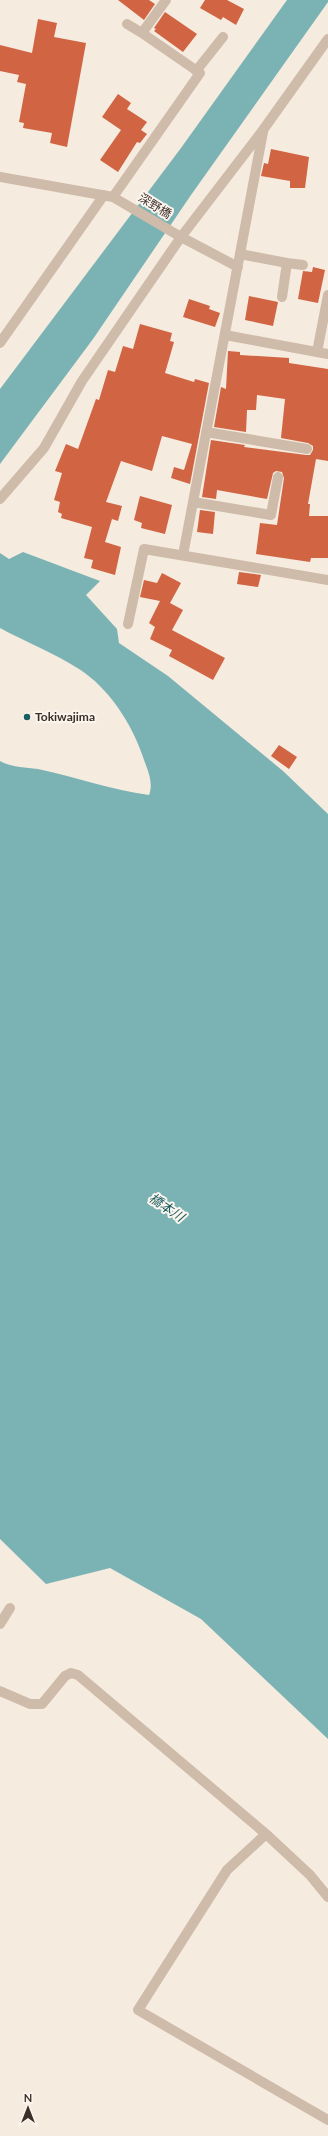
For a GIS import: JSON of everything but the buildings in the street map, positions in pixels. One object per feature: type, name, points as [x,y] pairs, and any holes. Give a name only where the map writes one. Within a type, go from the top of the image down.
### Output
[{"type":"street","points":[[142,33],[166,0]]},
{"type":"street","points":[[0,343],[200,73],[127,24]]},
{"type":"street","points":[[196,71],[223,37]]},
{"type":"street","points":[[0,499],[44,448],[82,381],[177,235],[263,130],[328,39]]},
{"type":"street","points":[[183,555],[263,130]]},
{"type":"street","name":"深野橋","points":[[0,177],[108,196],[124,202],[177,235],[238,267]]},
{"type":"street","points":[[240,254],[303,265]]},
{"type":"street","points":[[282,297],[287,263]]},
{"type":"street","points":[[317,352],[328,295]]},
{"type":"street","points":[[225,335],[328,354]]},
{"type":"street","points":[[206,432],[307,449]]},
{"type":"street","points":[[194,502],[272,515],[278,477]]},
{"type":"street","points":[[128,624],[144,548],[328,580]]},
{"type":"street","points":[[0,1624],[10,1608]]},
{"type":"street","points":[[0,1691],[30,1704],[42,1704],[65,1676],[71,1673],[78,1675],[266,1834],[310,1875],[328,1897]]},
{"type":"street","points":[[266,1834],[227,1870],[138,2010],[328,2120]]},
{"type":"water","points":[[287,0],[328,0],[328,2],[191,195],[93,339],[0,464],[0,389],[181,148]]},
{"type":"water","name":"橋本川","points":[[23,552],[100,581],[86,595],[117,629],[119,643],[168,676],[283,771],[328,814],[328,1739],[201,1619],[110,1568],[46,1584],[0,1539],[0,761],[14,766],[38,769],[135,793],[149,795],[151,785],[148,771],[133,732],[110,696],[79,669],[0,628],[0,553],[9,559]]},
{"type":"place","name":"Tokiwajima","points":[[27,717]]}]
